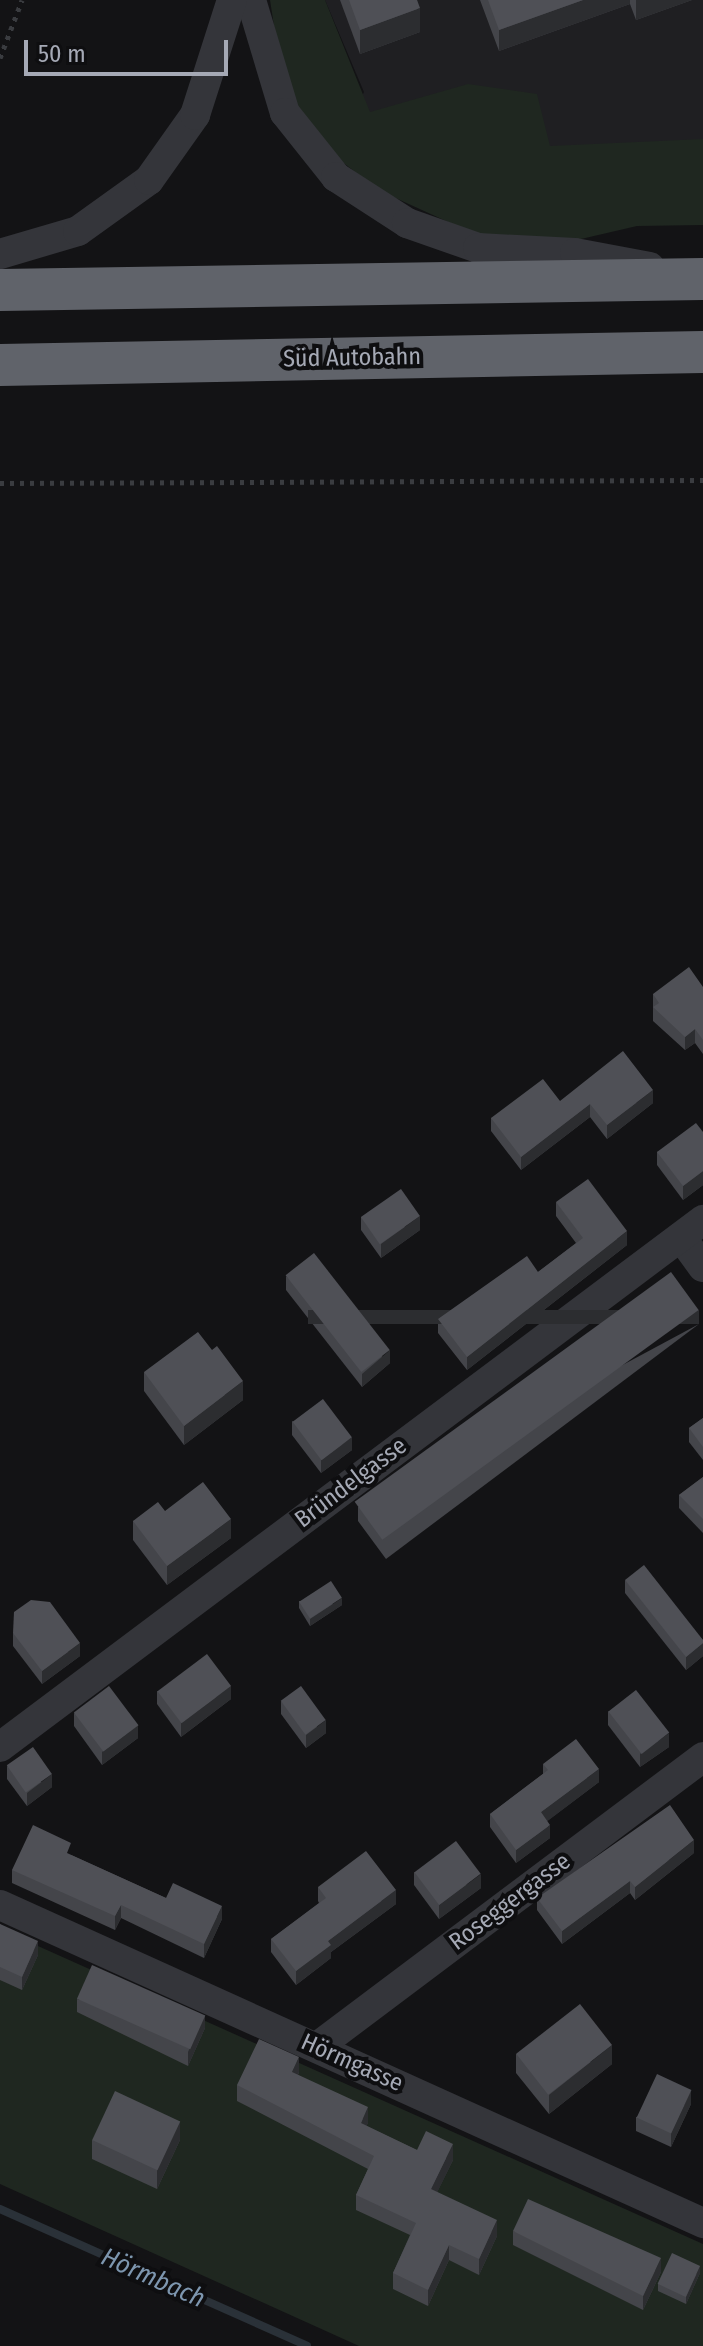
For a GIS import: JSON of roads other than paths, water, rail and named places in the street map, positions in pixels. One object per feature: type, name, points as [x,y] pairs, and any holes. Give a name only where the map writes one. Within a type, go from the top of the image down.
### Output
[{"type":"highway","points":[[0,290],[703,278]]},
{"type":"highway","name":"Süd Autobahn","points":[[0,365],[703,352]]},
{"type":"street","points":[[0,254],[78,231],[149,180],[195,115],[232,0]]},
{"type":"street","points":[[251,0],[285,113],[336,177],[407,223],[478,248],[575,253],[703,278]]},
{"type":"street","points":[[692,1229],[703,1267]]},
{"type":"street","name":"Bründelgasse","points":[[0,1747],[692,1229]]},
{"type":"street","name":"Roseggergasse","points":[[317,2047],[703,1757]]},
{"type":"street","name":"Hörmgasse","points":[[0,1905],[703,2223]]},
{"type":"waterway","name":"Hörmbach","points":[[0,2209],[307,2346]]}]
